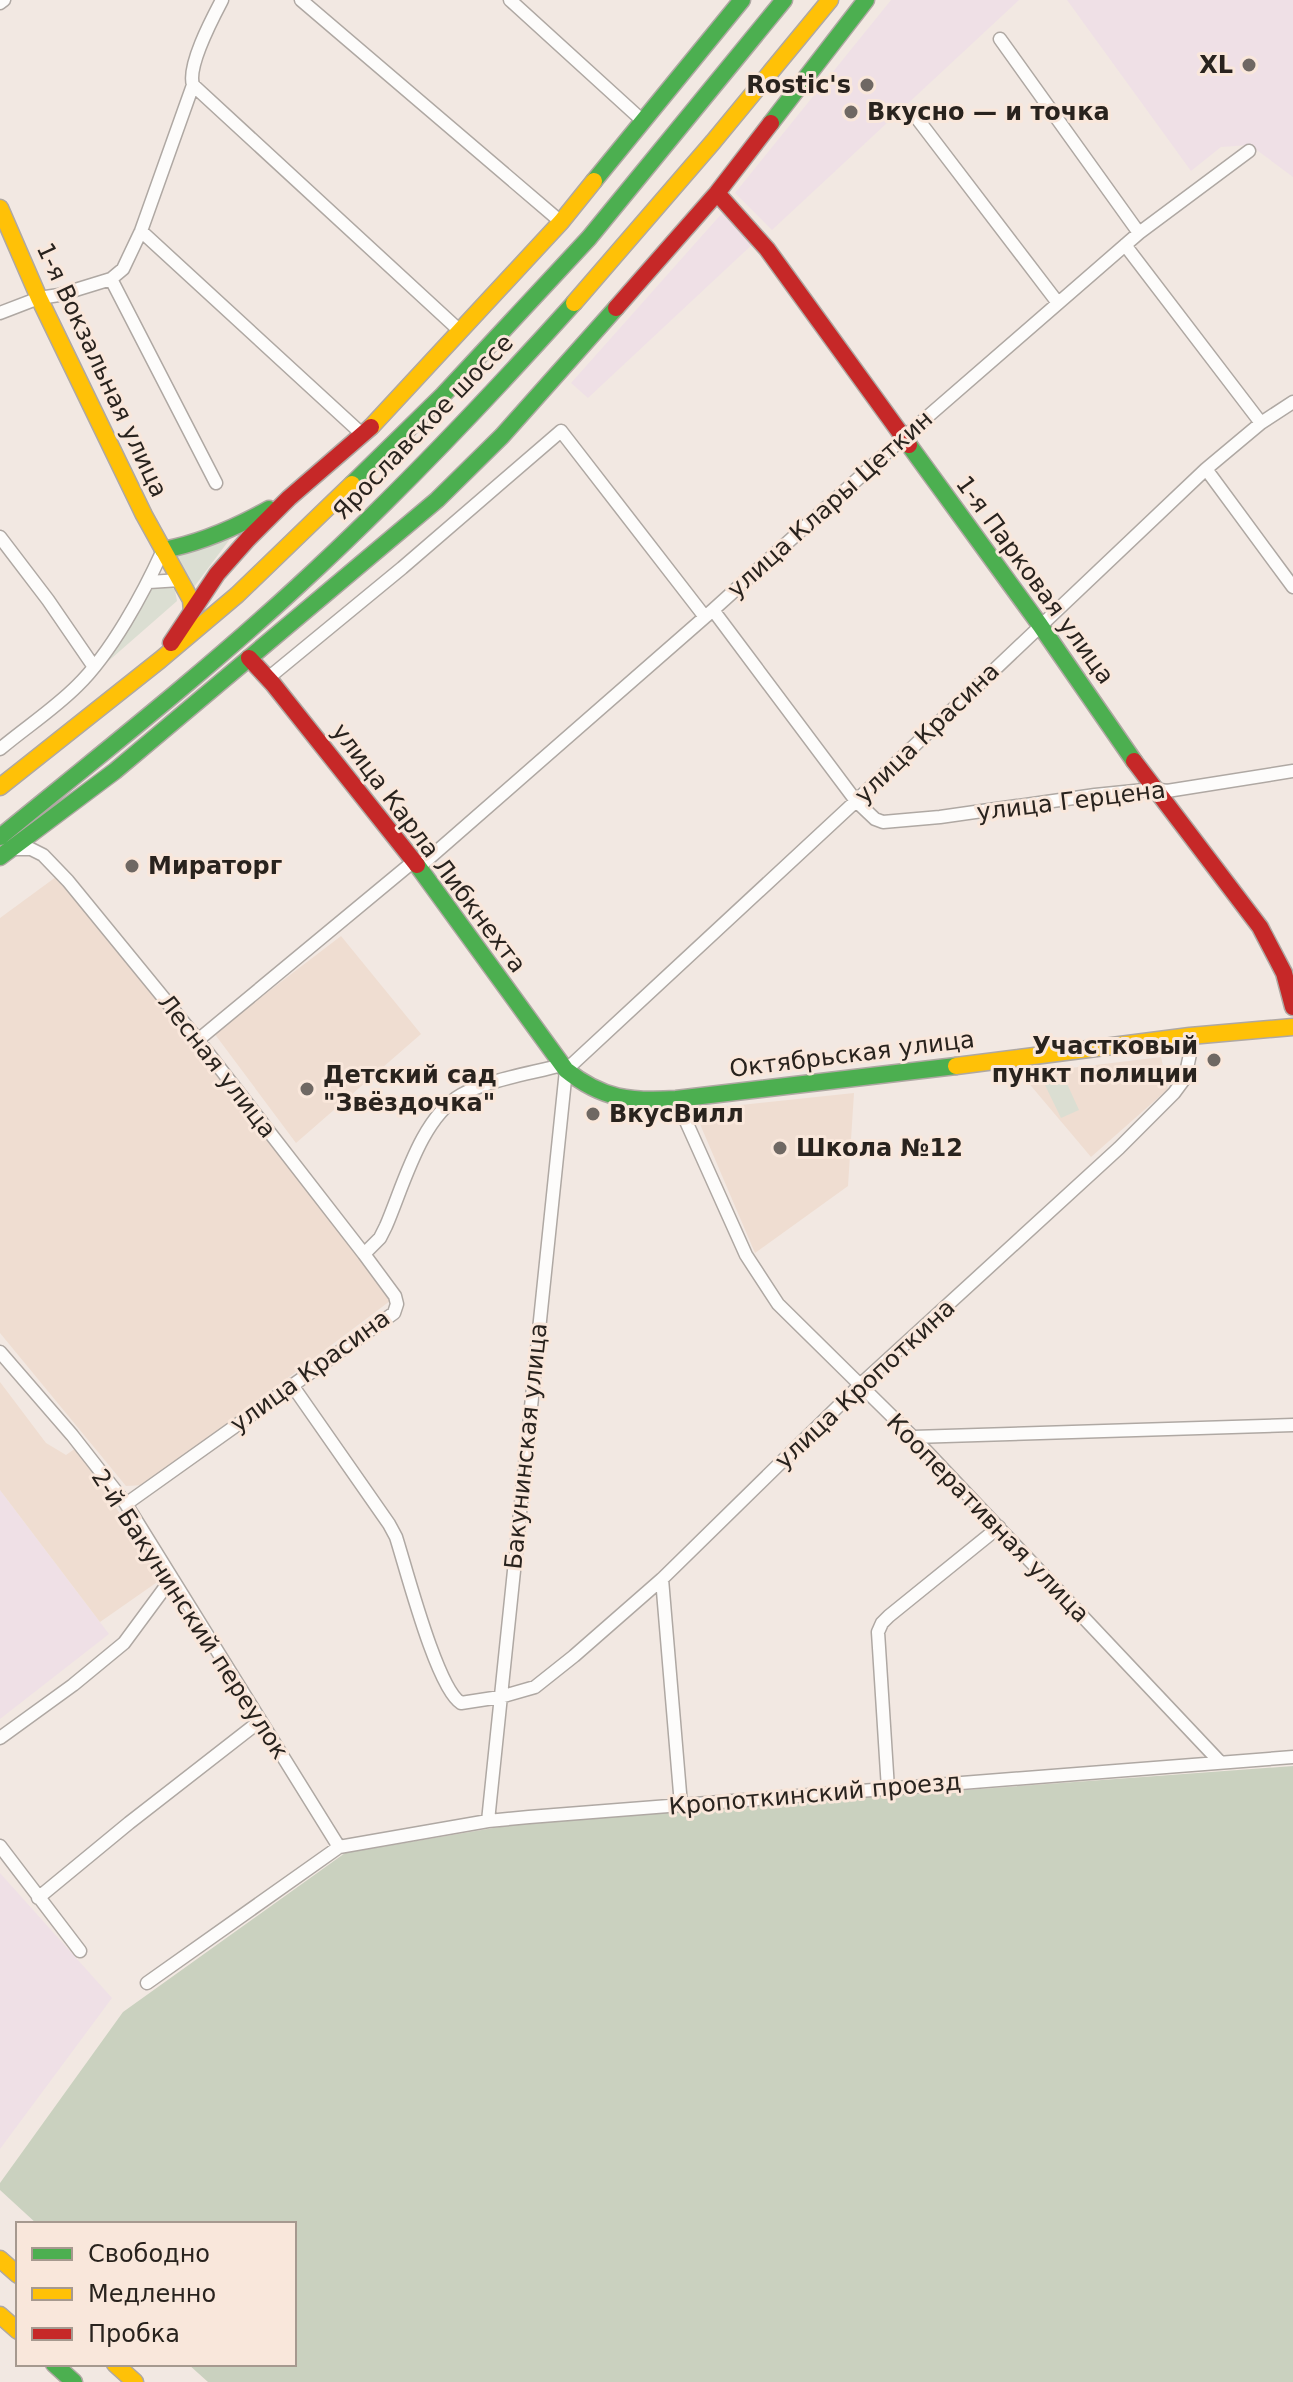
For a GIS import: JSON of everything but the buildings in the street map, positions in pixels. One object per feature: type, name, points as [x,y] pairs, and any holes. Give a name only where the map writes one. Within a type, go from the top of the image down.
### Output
[{"type":"main road","points":[[160,660],[217,574],[289,498],[363,435],[561,222],[742,0]]},
{"type":"main road","name":"Ярославское шоссе","points":[[0,787],[237,595],[379,458],[493,343],[589,238],[784,0]]},
{"type":"main road","name":"Ярославское шоссе","points":[[3,847],[237,641],[413,475],[560,317],[733,120],[830,0]]},
{"type":"main road","points":[[3,847],[41,826],[115,771],[437,500],[502,436],[717,193],[866,0]]},
{"type":"main road","name":"1-я Парковая улица","points":[[717,193],[767,249],[1040,625],[1154,789],[1260,927],[1284,973],[1293,1007]]},
{"type":"main road","name":"1-я Вокзальная улица","points":[[0,208],[39,298],[150,528],[191,600],[192,611]]},
{"type":"main road","points":[[163,550],[190,544],[248,521],[289,498]]},
{"type":"main road","name":"улица Карла Либкнехта","points":[[249,658],[416,864],[564,1068]]},
{"type":"main road","name":"Октябрьская улица","points":[[564,1068],[582,1084],[610,1097],[650,1101],[879,1076],[1190,1036],[1293,1027]]},
{"type":"main road","points":[[0,2259],[16,2273]]},
{"type":"main road","points":[[0,2315],[16,2329]]},
{"type":"main road","points":[[56,2366],[74,2382]]},
{"type":"main road","points":[[117,2366],[135,2382]]},
{"type":"street","points":[[222,0],[194,67],[191,77],[193,85],[460,331]]},
{"type":"street","points":[[301,0],[561,222]]},
{"type":"street","points":[[510,0],[644,122]]},
{"type":"street","points":[[1000,39],[1139,233]]},
{"type":"street","points":[[0,313],[39,298],[111,279],[123,269],[141,231],[193,85]]},
{"type":"street","points":[[916,117],[1058,303]]},
{"type":"street","name":"улица Клары Цеткин","points":[[198,1040],[416,864],[709,613],[903,438],[1139,233],[1249,151]]},
{"type":"street","points":[[141,231],[363,435]]},
{"type":"street","points":[[1125,245],[1261,423]]},
{"type":"street","points":[[111,279],[216,483]]},
{"type":"street","name":"улица Красина","points":[[126,1504],[387,1320],[396,1309],[395,1296],[364,1254],[380,1238],[426,1129],[440,1111],[460,1095],[483,1086],[564,1068],[856,801],[1206,469],[1261,423],[1293,402]]},
{"type":"street","points":[[267,679],[561,431],[856,801]]},
{"type":"street","points":[[1206,469],[1293,587]]},
{"type":"street","points":[[0,537],[94,667]]},
{"type":"street","points":[[0,749],[76,687],[94,667],[149,582],[163,550]]},
{"type":"street","points":[[149,582],[180,580]]},
{"type":"street","name":"улица Герцена","points":[[856,801],[875,819],[894,822],[1154,789],[1167,791],[1293,771]]},
{"type":"street","points":[[41,826],[39,845],[43,855]]},
{"type":"street","points":[[3,847],[21,848],[43,855]]},
{"type":"street","name":"Лесная улица","points":[[43,855],[68,881],[198,1040],[364,1254]]},
{"type":"street","name":"улица Кропоткина","points":[[292,1385],[396,1537],[443,1677],[453,1696],[461,1703],[535,1687],[662,1579],[860,1385],[1119,1148],[1185,1078],[1190,1036]]},
{"type":"street","name":"Бакунинская улица","points":[[488,1821],[564,1068]]},
{"type":"street","name":"Кооперативная улица","points":[[676,1099],[746,1255],[778,1304],[913,1437],[1220,1762]]},
{"type":"street","name":"2-й Бакунинский переулок","points":[[0,1352],[72,1435],[126,1504],[339,1847]]},
{"type":"street","points":[[913,1437],[1293,1425]]},
{"type":"street","points":[[888,1789],[878,1632],[889,1616],[999,1527]]},
{"type":"street","points":[[0,1738],[124,1643],[172,1578]]},
{"type":"street","points":[[662,1579],[681,1805]]},
{"type":"street","points":[[38,1898],[260,1721]]},
{"type":"street","name":"Кропоткинский проезд","points":[[339,1847],[488,1821],[1293,1757]]},
{"type":"street","points":[[0,1846],[80,1951]]},
{"type":"street","points":[[147,1983],[339,1847]]},
{"type":"shaded area","points":[[891,0],[1019,0],[772,230],[735,193]]},
{"type":"shaded area","points":[[1067,0],[1293,0],[1293,177],[1250,145],[1221,147],[1191,171]]},
{"type":"shaded area","points":[[724,211],[756,241],[588,398],[571,383]]},
{"type":"shaded area","points":[[243,526],[191,591],[175,557],[178,552]]},
{"type":"shaded area","points":[[167,583],[175,590],[177,601],[97,671],[152,587]]},
{"type":"shaded area","points":[[60,874],[390,1301],[145,1485],[126,1486],[0,1333],[0,918]]},
{"type":"shaded area","name":"Детский сад \"Звёздочка\"","points":[[341,936],[421,1034],[296,1143],[214,1033]]},
{"type":"shaded area","points":[[1161,1057],[1168,1089],[1091,1157],[1021,1074]]},
{"type":"shaded area","points":[[1063,1075],[1079,1110],[1061,1118],[1044,1083]]},
{"type":"shaded area","name":"Школа №12","points":[[854,1093],[848,1186],[755,1253],[694,1110]]},
{"type":"shaded area","points":[[0,1382],[46,1443],[66,1455],[76,1448],[163,1578],[100,1622],[0,1490]]},
{"type":"shaded area","points":[[0,1490],[109,1634],[0,1719]]},
{"type":"shaded area","points":[[0,1873],[112,1998],[0,2149]]},
{"type":"green space","points":[[1293,1766],[1293,2382],[208,2382],[190,2366],[296,2366],[296,2222],[35,2222],[0,2190],[0,2183],[123,2012],[345,1853],[530,1822]]},
{"type":"traffic: fast","points":[[594,181],[742,0]]},
{"type":"traffic: fast","points":[[352,484],[443,395],[589,238],[784,0]]},
{"type":"traffic: fast","points":[[771,123],[866,0]]},
{"type":"traffic: fast","points":[[0,837],[188,682],[298,586],[439,448],[574,303]]},
{"type":"traffic: fast","points":[[0,857],[115,771],[437,500],[502,436],[616,308]]},
{"type":"traffic: fast","points":[[909,445],[1134,761]]},
{"type":"traffic: fast","points":[[163,550],[218,534],[269,509]]},
{"type":"traffic: fast","points":[[417,865],[566,1070],[605,1093],[631,1099],[676,1099],[956,1066]]},
{"type":"traffic: fast","points":[[56,2366],[74,2382]]},
{"type":"traffic: slow","points":[[574,303],[830,0]]},
{"type":"traffic: slow","points":[[371,427],[561,222],[594,181]]},
{"type":"traffic: slow","points":[[0,208],[39,298],[144,515],[191,600],[192,611]]},
{"type":"traffic: slow","points":[[0,787],[237,595],[352,484]]},
{"type":"traffic: slow","points":[[956,1066],[1190,1036],[1293,1027]]},
{"type":"traffic: slow","points":[[0,2259],[16,2273]]},
{"type":"traffic: slow","points":[[0,2315],[16,2329]]},
{"type":"traffic: slow","points":[[117,2366],[135,2382]]},
{"type":"traffic: jam","points":[[616,308],[717,193],[771,123]]},
{"type":"traffic: jam","points":[[717,193],[767,249],[909,445]]},
{"type":"traffic: jam","points":[[171,643],[217,574],[248,539],[289,498],[371,427]]},
{"type":"traffic: jam","points":[[249,658],[417,865]]},
{"type":"traffic: jam","points":[[1134,761],[1260,927],[1284,973],[1293,1007]]},
{"type":"place","name":"XL","points":[[1249,65]]},
{"type":"place","name":"Rostic's","points":[[867,85]]},
{"type":"place","name":"Вкусно — и точка","points":[[851,112]]},
{"type":"place","name":"Мираторг","points":[[132,866]]},
{"type":"place","name":"Участковый пункт полиции","points":[[1214,1060]]},
{"type":"place","name":"Детский сад \"Звёздочка\"","points":[[307,1089]]},
{"type":"place","name":"ВкусВилл","points":[[593,1114]]},
{"type":"place","name":"Школа №12","points":[[780,1148]]}]
